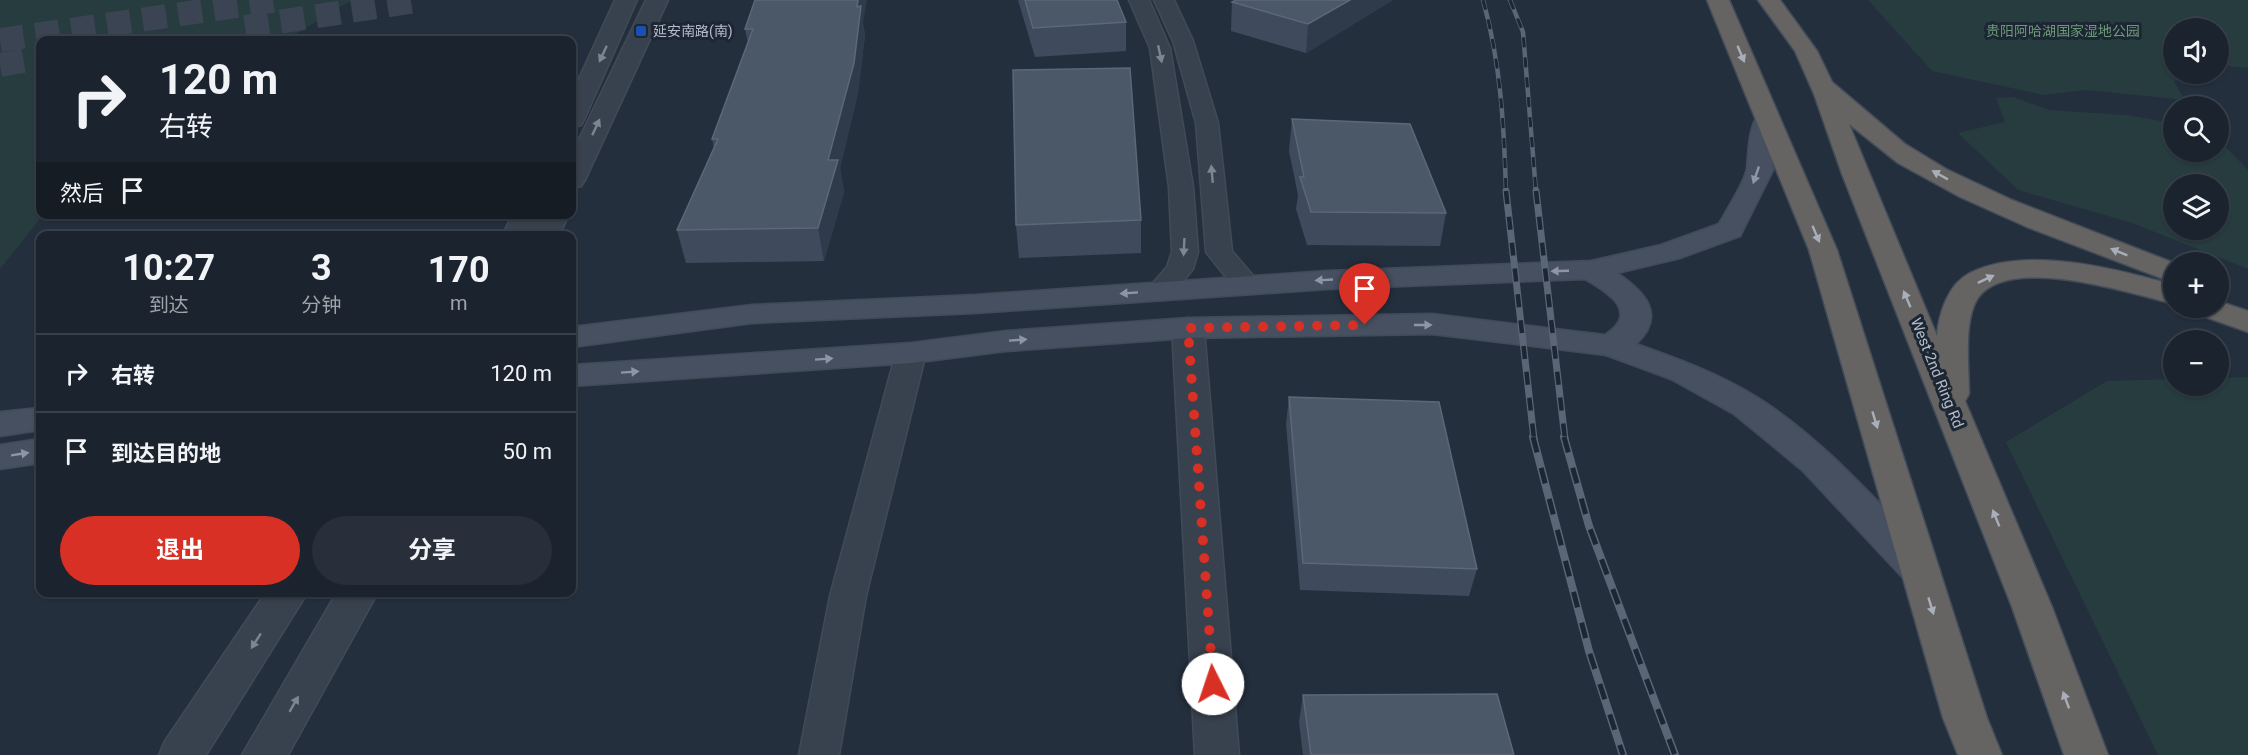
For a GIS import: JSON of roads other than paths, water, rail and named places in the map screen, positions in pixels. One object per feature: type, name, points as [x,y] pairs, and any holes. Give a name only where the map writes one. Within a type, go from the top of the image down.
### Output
[{"type":"highway","points":[[1718,0],[1823,250],[1971,743]]},
{"type":"highway","name":"West 2nd Ring Rd","points":[[1769,0],[1806,51],[1818,78],[2032,607],[2086,755]]},
{"type":"highway","points":[[1818,78],[1853,115],[1878,136],[1926,167],[1995,201],[2163,270]]},
{"type":"highway","points":[[1952,408],[1954,322],[1965,293],[1984,277],[2036,269],[2085,273],[2163,292]]},
{"type":"highway","points":[[2229,296],[2248,304]]},
{"type":"highway","points":[[2229,315],[2248,322]]},
{"type":"main road","points":[[576,336],[752,314],[975,303],[1247,285],[1590,270],[1670,252],[1730,230],[1760,170],[1759,154],[1768,118]]},
{"type":"main road","points":[[1590,270],[1618,285],[1633,302],[1637,321],[1631,335],[1611,346]]},
{"type":"main road","points":[[576,376],[911,353],[1006,341],[1188,328],[1432,324],[1611,346],[1683,372],[1746,406],[1815,460],[1920,570]]},
{"type":"main road","points":[[0,424],[36,420]]},
{"type":"main road","points":[[0,458],[36,452]]},
{"type":"street","points":[[576,111],[626,0]]},
{"type":"street","points":[[576,172],[657,0]]},
{"type":"street","points":[[1139,0],[1160,48],[1181,187],[1185,252],[1180,269],[1160,291]]},
{"type":"street","points":[[1164,0],[1184,41],[1207,123],[1219,252],[1247,285]]},
{"type":"street","points":[[1188,328],[1217,755]]},
{"type":"street","points":[[819,755],[848,596],[911,353]]},
{"type":"street","points":[[181,755],[285,597]]},
{"type":"street","points":[[264,755],[355,597]]},
{"type":"tunnel","points":[[0,40],[279,0]]},
{"type":"tunnel","points":[[245,27],[422,0]]},
{"type":"tunnel","points":[[0,65],[36,59]]},
{"type":"railway","points":[[1483,0],[1498,71],[1503,119],[1506,192]]},
{"type":"railway","points":[[1510,0],[1523,32],[1536,192]]},
{"type":"railway","points":[[1506,191],[1534,439]]},
{"type":"railway","points":[[1536,191],[1565,439]]},
{"type":"railway","points":[[1533,437],[1589,651],[1623,755]]},
{"type":"railway","points":[[1564,437],[1589,526],[1675,755]]},
{"type":"place","name":"延安南路(南)","points":[[641,31]]},
{"type":"park label","name":"贵阳阿哈湖国家湿地公园","points":[[2063,31]]}]
